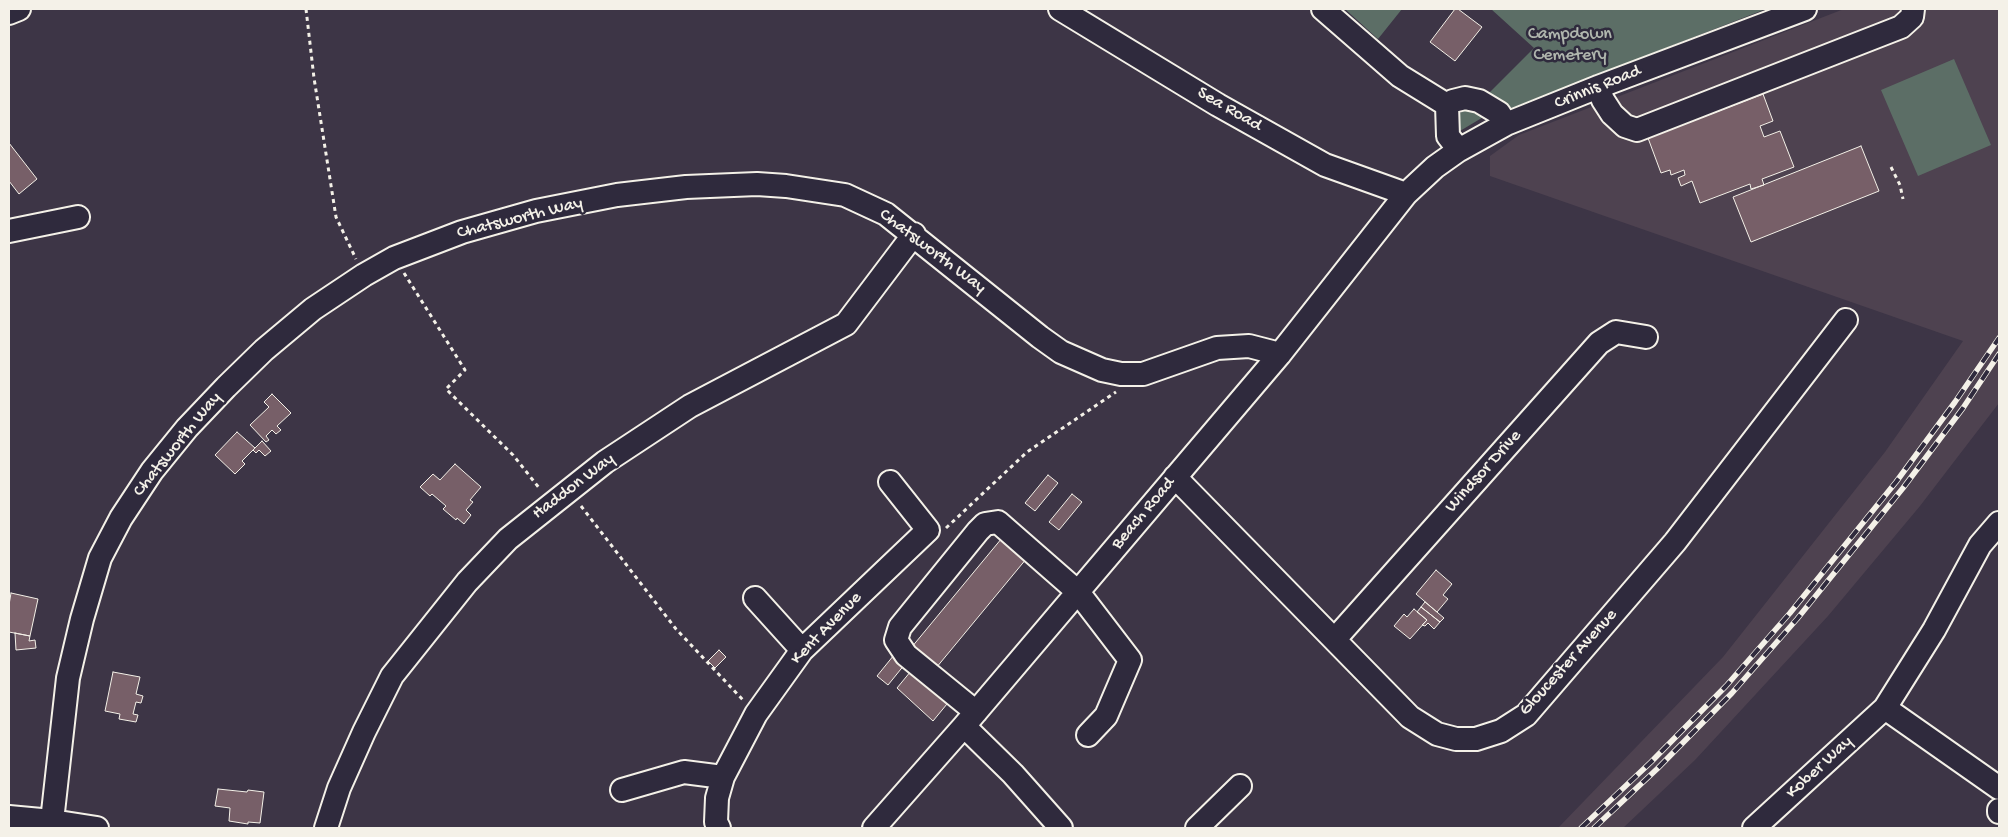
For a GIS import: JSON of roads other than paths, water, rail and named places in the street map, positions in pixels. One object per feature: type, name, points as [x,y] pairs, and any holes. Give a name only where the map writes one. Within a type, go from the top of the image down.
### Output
[{"type":"street","points":[[9,13],[19,9]]},
{"type":"street","name":"Sea Road","points":[[1060,9],[1218,105],[1325,165],[1406,194]]},
{"type":"street","points":[[1323,9],[1400,76],[1447,105],[1448,136],[1459,150]]},
{"type":"street","name":"Crinnis Road","points":[[1406,194],[1435,167],[1459,150],[1506,124],[1598,87],[1805,9]]},
{"type":"street","points":[[1598,87],[1602,100],[1612,114],[1625,126],[1638,130],[1901,27],[1912,18],[1912,9]]},
{"type":"street","points":[[1453,101],[1465,98],[1479,101],[1499,113],[1506,124]]},
{"type":"street","name":"Chatsworth Way","points":[[52,821],[68,678],[82,618],[100,558],[120,518],[152,472],[187,428],[226,387],[264,350],[313,308],[394,258],[462,232],[536,211],[617,195],[686,187],[757,184],[786,186],[845,195],[886,214],[914,234],[1040,337],[1062,352],[1102,370],[1121,374],[1143,374],[1217,348],[1249,346],[1280,354]]},
{"type":"street","name":"Beach Road","points":[[874,828],[970,719],[1280,354],[1406,194]]},
{"type":"street","points":[[9,231],[78,217]]},
{"type":"street","name":"Haddon Way","points":[[326,828],[342,780],[392,676],[467,582],[508,539],[568,489],[605,462],[690,406],[846,324],[914,234]]},
{"type":"street","name":"Gloucester Avenue","points":[[1176,477],[1410,717],[1437,734],[1456,739],[1476,740],[1501,731],[1526,715],[1675,542],[1846,320]]},
{"type":"street","name":"Windsor Drive","points":[[1335,639],[1599,343],[1616,332],[1646,337]]},
{"type":"street","name":"Kent Avenue","points":[[719,828],[716,822],[717,798],[723,778],[756,714],[802,650],[928,530],[890,482]]},
{"type":"street","points":[[1061,828],[1013,774],[970,719],[906,655],[896,640],[900,627],[985,524],[998,522],[1078,592],[1130,660],[1106,716],[1088,735]]},
{"type":"street","name":"Kober Way","points":[[1754,828],[1885,708],[1934,630],[1980,546],[1999,523]]},
{"type":"street","points":[[755,598],[802,650]]},
{"type":"street","points":[[1885,708],[1999,788]]},
{"type":"street","points":[[622,790],[684,772],[723,778]]},
{"type":"street","points":[[1197,828],[1240,786]]},
{"type":"street","points":[[9,817],[97,828]]},
{"type":"railway","points":[[1581,828],[1651,762],[1726,686],[1790,613],[1896,482],[1999,338]]},
{"type":"railway","points":[[1594,828],[1657,769],[1732,693],[1797,619],[1903,488],[1963,408],[1999,354]]},
{"type":"park label","name":"Campdown Cemetery","points":[[1570,45]]}]
